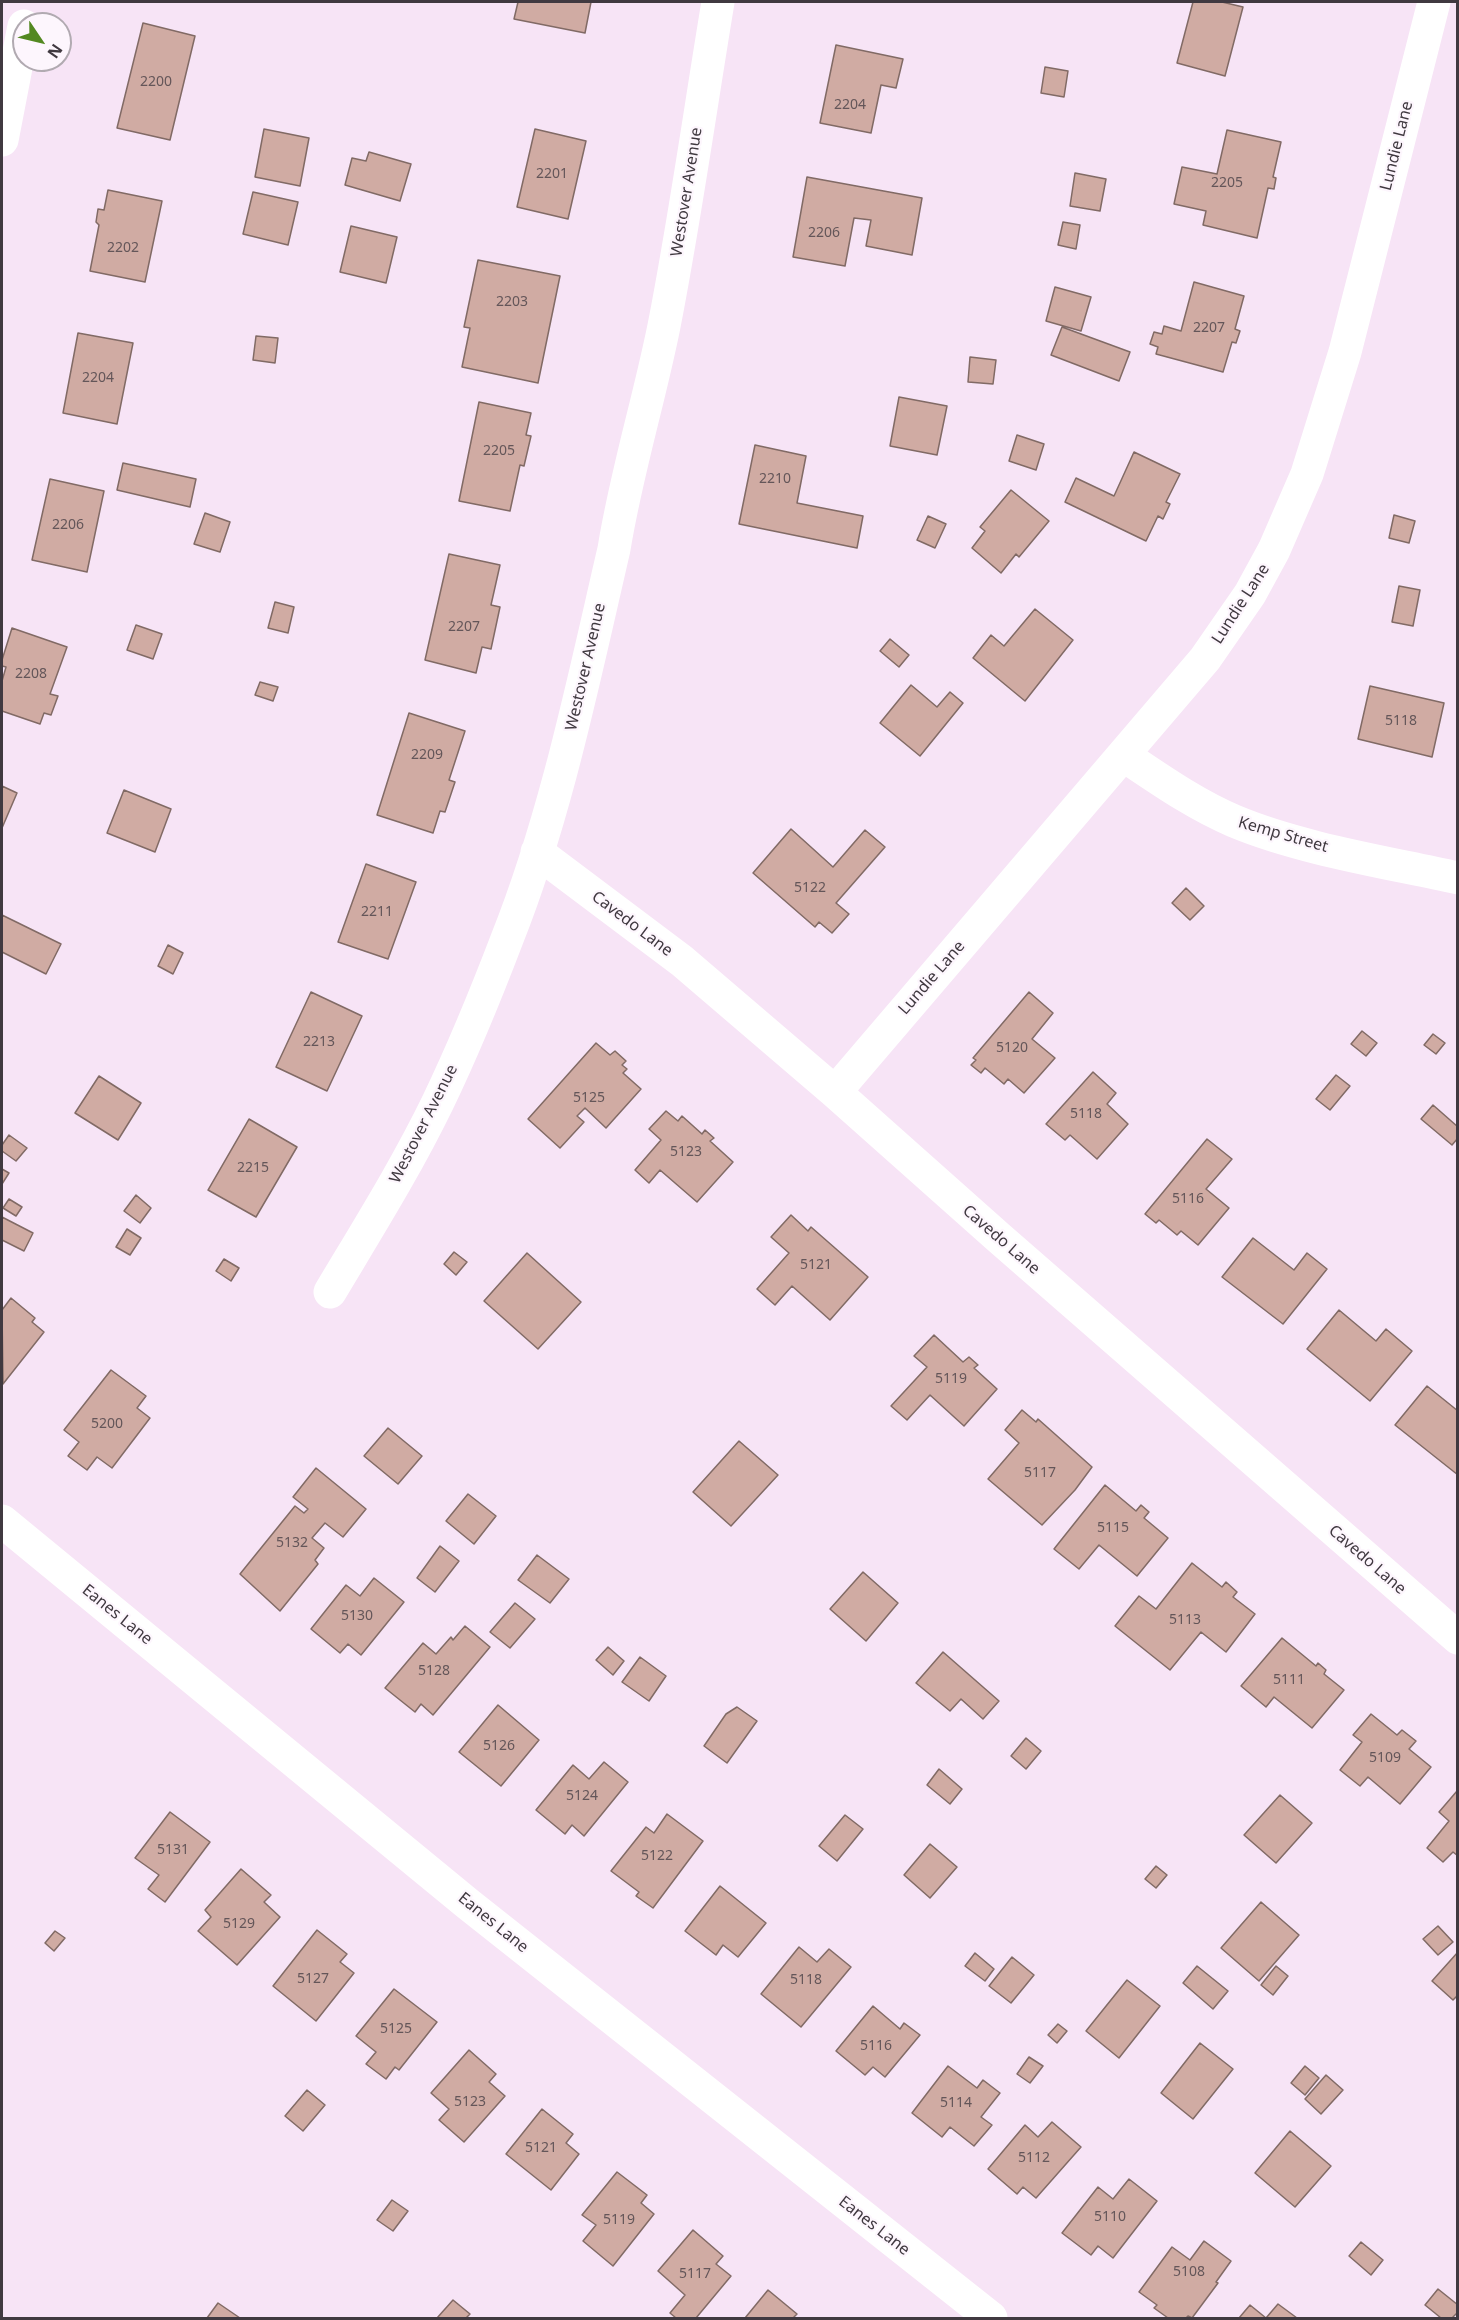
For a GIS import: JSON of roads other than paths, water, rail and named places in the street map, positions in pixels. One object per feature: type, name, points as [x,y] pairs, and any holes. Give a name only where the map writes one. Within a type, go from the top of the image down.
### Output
[{"type":"street","name":"Westover Avenue","points":[[330,1292],[408,1159],[438,1102],[508,938],[537,852],[570,738],[652,381],[667,309],[718,2]]},
{"type":"street","name":"Lundie Lane","points":[[835,1092],[1205,659],[1250,594],[1274,550],[1307,474],[1345,352],[1434,2]]},
{"type":"street","points":[[2,140],[15,72]]},
{"type":"street","name":"Kemp Street","points":[[1123,755],[1198,805],[1235,822],[1291,840],[1458,878]]},
{"type":"street","name":"Cavedo Lane","points":[[537,852],[682,961],[835,1092],[1458,1638]]},
{"type":"street","name":"Eanes Lane","points":[[2,1521],[459,1896],[991,2319]]}]
